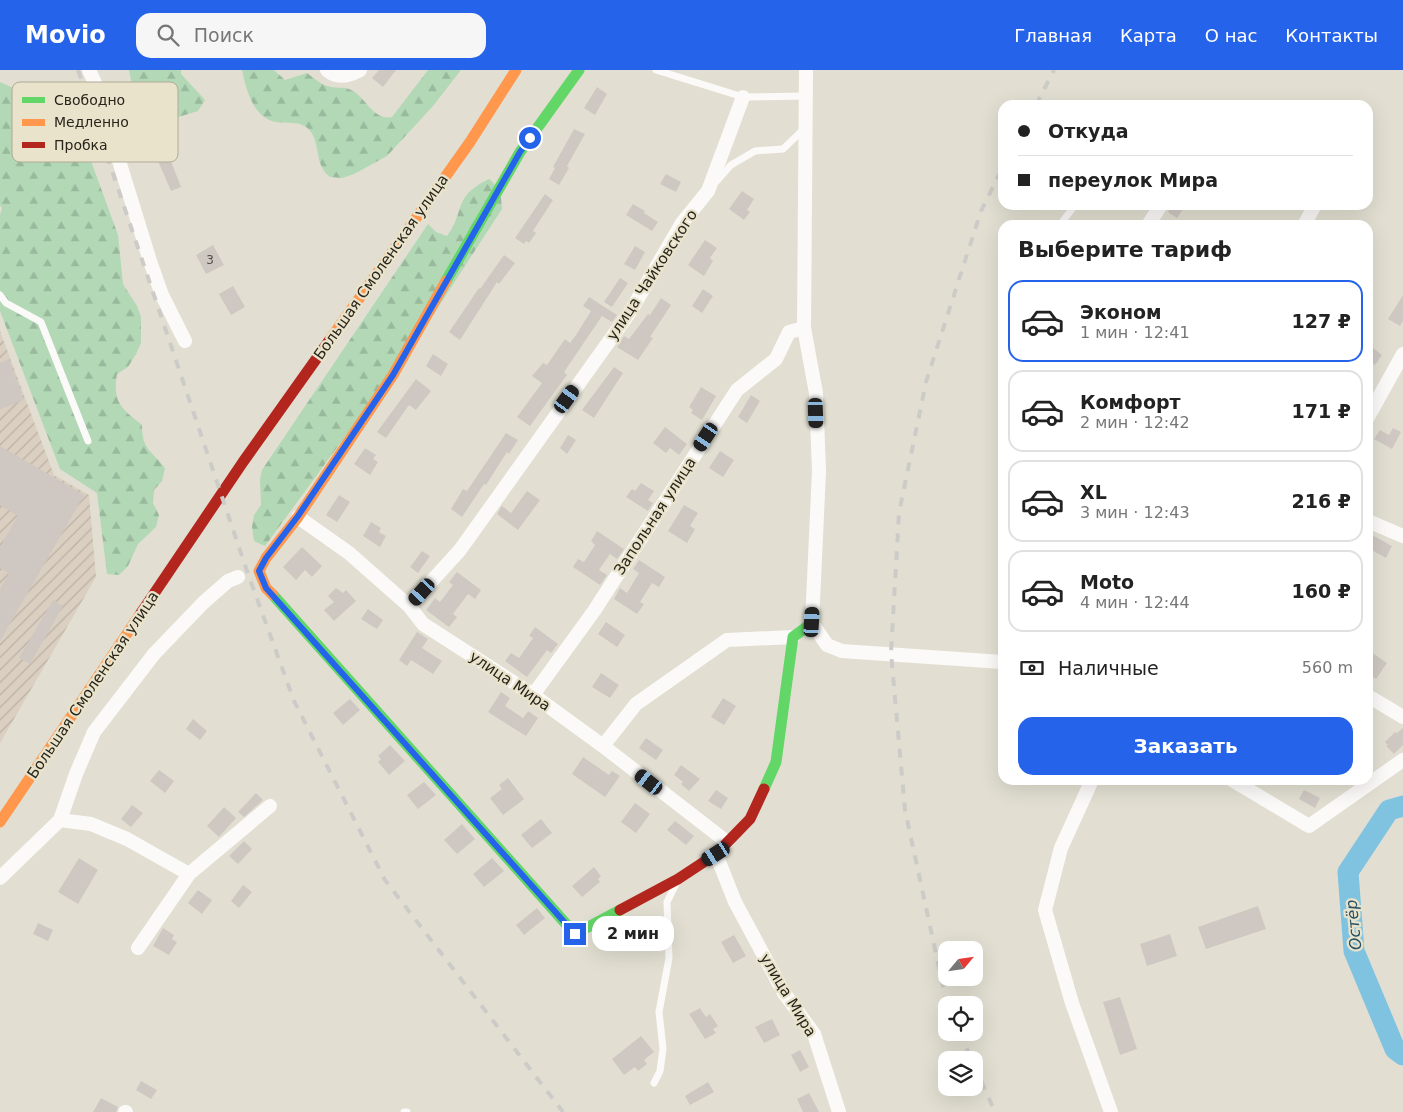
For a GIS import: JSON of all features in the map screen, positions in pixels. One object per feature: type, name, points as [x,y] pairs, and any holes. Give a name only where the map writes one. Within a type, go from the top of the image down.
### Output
[{"type":"street","points":[[89,70],[95,82]]},
{"type":"street","points":[[327,70],[331,74],[343,76],[360,70]]},
{"type":"street","name":"Большая Смоленская улица","points":[[0,822],[243,462],[470,142],[516,70]]},
{"type":"street","points":[[579,70],[520,152],[393,375],[298,516],[266,558],[259,571],[266,588],[575,934],[678,879],[716,854],[750,819],[776,762],[793,637]]},
{"type":"street","points":[[806,70],[804,328],[816,393],[818,472],[812,622],[827,645],[842,651],[998,662]]},
{"type":"street","name":"улица Чайковского","points":[[410,606],[460,550],[630,312],[682,223],[708,191],[743,97]]},
{"type":"street","points":[[120,162],[162,295],[185,341]]},
{"type":"street","name":"Запольная улица","points":[[533,695],[594,611],[737,390],[776,359],[789,332],[804,328]]},
{"type":"street","points":[[1373,408],[1403,354]]},
{"type":"street","name":"улица Мира","points":[[298,516],[349,553],[410,606],[423,624],[533,695],[727,842]]},
{"type":"street","points":[[1373,523],[1403,536]]},
{"type":"street","points":[[0,878],[60,820],[76,774],[94,732],[154,654],[203,603],[228,581],[238,577]]},
{"type":"street","points":[[602,746],[636,704],[727,640],[793,637],[812,622]]},
{"type":"street","points":[[1373,699],[1403,717]]},
{"type":"street","points":[[1373,781],[1403,760]]},
{"type":"street","points":[[1090,785],[1062,848],[1045,910],[1072,1003],[1111,1112]]},
{"type":"street","points":[[1240,785],[1309,826],[1367,785]]},
{"type":"street","points":[[138,948],[189,874],[270,806]]},
{"type":"street","points":[[60,820],[91,824],[127,839],[189,874]]},
{"type":"street","name":"улица Мира","points":[[716,854],[735,902],[784,993],[814,1034],[838,1112]]},
{"type":"lane","points":[[656,70],[743,97],[805,96]]},
{"type":"lane","points":[[708,191],[731,165],[755,151],[783,149],[805,128]]},
{"type":"lane","points":[[1063,220],[1070,210]]},
{"type":"lane","points":[[0,295],[6,303],[41,322],[88,440]]},
{"type":"lane","points":[[654,1083],[660,1071],[663,1049],[659,1012],[669,958],[667,902],[678,879]]},
{"type":"shaded area","points":[[0,331],[54,475],[89,495],[96,577],[0,743]]},
{"type":"green space","points":[[129,70],[181,70],[181,74],[205,100],[198,111],[178,117],[178,82],[131,82]]},
{"type":"green space","points":[[242,70],[274,70],[285,80],[307,73],[324,85],[351,90],[375,112],[385,117],[392,117],[428,70],[461,70],[433,106],[387,156],[354,174],[342,178],[330,177],[324,171],[319,160],[314,136],[308,128],[295,123],[276,122],[268,119],[256,109],[248,94]]},
{"type":"green space","points":[[0,82],[12,87],[12,162],[91,162],[118,235],[123,284],[137,306],[141,317],[141,343],[128,367],[117,374],[116,392],[120,404],[142,425],[142,433],[148,449],[165,468],[162,481],[154,490],[153,503],[159,515],[156,527],[138,544],[128,566],[119,575],[107,574],[97,493],[60,469],[0,311],[0,215],[2,208],[0,205]]},
{"type":"green space","points":[[489,179],[500,192],[502,209],[426,326],[265,546],[254,541],[252,527],[254,515],[261,505],[260,479],[262,470],[428,224],[436,232],[447,236],[453,227],[464,198],[477,186]]},
{"type":"building","points":[[379,70],[396,70],[383,87],[372,78]]},
{"type":"building","points":[[597,87],[607,94],[595,115],[584,108]]},
{"type":"building","points":[[574,129],[585,134],[567,166],[569,168],[559,185],[549,179],[555,168],[553,167]]},
{"type":"building","points":[[158,162],[171,162],[181,187],[171,191]]},
{"type":"building","points":[[666,174],[681,182],[676,192],[660,184]]},
{"type":"building","points":[[742,191],[754,199],[747,210],[750,212],[744,220],[729,209]]},
{"type":"building","points":[[545,194],[553,200],[533,231],[536,233],[529,243],[526,241],[524,244],[515,238]]},
{"type":"building","points":[[633,204],[658,222],[652,231],[626,215]]},
{"type":"building","points":[[1169,210],[1183,210],[1177,218],[1168,212]]},
{"type":"building","points":[[705,240],[717,248],[710,258],[713,261],[704,276],[688,265]]},
{"type":"building","points":[[213,245],[224,265],[206,274],[196,255]]},
{"type":"building","points":[[635,246],[645,252],[635,270],[624,264]]},
{"type":"building","points":[[504,255],[515,263],[499,284],[497,282],[460,340],[449,332]]},
{"type":"building","points":[[620,278],[628,283],[612,307],[604,302]]},
{"type":"building","points":[[233,286],[245,307],[231,315],[219,294]]},
{"type":"building","points":[[703,289],[713,296],[702,313],[692,306]]},
{"type":"building","points":[[1403,295],[1403,321],[1400,326],[1388,319]]},
{"type":"building","points":[[589,297],[617,315],[612,322],[602,316],[564,372],[567,375],[530,426],[517,417],[542,383],[532,376],[543,363],[547,365],[565,339],[570,343],[576,335],[591,311],[583,306]]},
{"type":"building","points":[[661,298],[671,305],[650,337],[653,338],[638,360],[617,347],[624,336],[629,339],[648,314],[650,315]]},
{"type":"building","points":[[1373,348],[1382,355],[1375,365],[1373,363]]},
{"type":"building","points":[[433,354],[448,364],[441,376],[426,366]]},
{"type":"building","points":[[9,359],[24,400],[0,409],[0,363]]},
{"type":"building","points":[[614,367],[623,373],[594,418],[582,410]]},
{"type":"building","points":[[416,379],[431,391],[416,410],[409,405],[386,438],[377,432]]},
{"type":"building","points":[[701,387],[716,396],[702,420],[691,413],[693,410],[689,407]]},
{"type":"building","points":[[751,395],[760,401],[747,423],[738,417]]},
{"type":"building","points":[[665,427],[687,444],[679,455],[670,448],[666,453],[653,443]]},
{"type":"building","points":[[1393,428],[1401,432],[1392,449],[1374,439],[1380,430],[1389,435]]},
{"type":"building","points":[[506,433],[518,440],[509,454],[507,452],[486,485],[484,484],[462,517],[451,509],[463,489],[467,491]]},
{"type":"building","points":[[568,435],[576,440],[567,454],[560,448]]},
{"type":"building","points":[[0,446],[84,495],[0,641],[0,589],[9,573],[0,568],[0,547],[18,516],[0,505]]},
{"type":"building","points":[[365,448],[376,455],[373,459],[378,462],[370,475],[354,464]]},
{"type":"building","points":[[720,451],[734,460],[723,477],[709,468]]},
{"type":"building","points":[[641,483],[654,491],[648,500],[653,503],[648,511],[626,497],[632,489],[635,491]]},
{"type":"building","points":[[527,491],[540,500],[518,530],[497,514],[502,506],[511,513]]},
{"type":"building","points":[[339,495],[350,502],[337,522],[326,515]]},
{"type":"building","points":[[684,505],[698,513],[690,526],[695,529],[687,543],[668,531]]},
{"type":"building","points":[[371,522],[381,528],[379,532],[386,536],[380,547],[363,536]]},
{"type":"building","points":[[597,531],[624,549],[617,559],[610,554],[599,570],[607,575],[600,585],[573,567],[578,559],[584,562],[595,545],[591,541]]},
{"type":"building","points":[[1373,536],[1392,546],[1386,558],[1373,551]]},
{"type":"building","points":[[302,547],[322,566],[312,577],[305,570],[296,580],[283,567]]},
{"type":"building","points":[[422,551],[430,556],[418,573],[410,567]]},
{"type":"building","points":[[639,560],[665,577],[659,587],[652,583],[640,602],[644,604],[637,614],[614,599],[620,588],[627,593],[639,573],[633,569]]},
{"type":"building","points":[[457,572],[481,590],[475,599],[468,594],[453,614],[457,617],[449,627],[426,610],[435,598],[440,602],[453,585],[449,582]]},
{"type":"building","points":[[336,588],[343,593],[346,590],[356,601],[334,621],[324,610],[334,602],[328,596]]},
{"type":"building","points":[[53,600],[63,606],[30,664],[19,658]]},
{"type":"building","points":[[368,609],[383,620],[377,629],[361,619]]},
{"type":"building","points":[[606,622],[625,635],[617,647],[598,634]]},
{"type":"building","points":[[535,627],[558,644],[551,653],[547,650],[527,677],[505,661],[511,653],[519,658],[533,638],[529,636]]},
{"type":"building","points":[[417,632],[428,639],[422,648],[442,661],[433,674],[411,660],[407,666],[399,660]]},
{"type":"building","points":[[1373,653],[1387,663],[1376,679],[1373,677]]},
{"type":"building","points":[[601,673],[619,685],[610,698],[592,687]]},
{"type":"building","points":[[501,692],[510,698],[505,706],[523,718],[528,711],[538,718],[526,736],[488,712]]},
{"type":"building","points":[[723,698],[736,706],[724,725],[711,717]]},
{"type":"building","points":[[350,699],[360,710],[343,725],[333,713]]},
{"type":"building","points":[[193,719],[207,731],[200,740],[186,729]]},
{"type":"building","points":[[1403,728],[1403,745],[1394,754],[1386,746],[1388,745],[1385,742],[1395,732],[1397,733]]},
{"type":"building","points":[[646,738],[663,750],[656,760],[639,748]]},
{"type":"building","points":[[390,745],[405,761],[389,775],[378,762],[381,759],[378,756]]},
{"type":"building","points":[[583,757],[609,775],[612,771],[620,776],[605,797],[572,774]]},
{"type":"building","points":[[681,765],[700,779],[689,791],[681,784],[683,782],[674,775]]},
{"type":"building","points":[[159,770],[174,781],[165,793],[150,781]]},
{"type":"building","points":[[508,778],[524,799],[503,815],[490,798],[502,789],[499,785]]},
{"type":"building","points":[[424,782],[436,795],[418,809],[407,795]]},
{"type":"building","points":[[716,790],[728,798],[721,809],[708,801]]},
{"type":"building","points":[[1304,790],[1320,798],[1315,808],[1299,799]]},
{"type":"building","points":[[256,793],[263,800],[244,817],[238,812]]},
{"type":"building","points":[[635,803],[650,814],[636,833],[621,822]]},
{"type":"building","points":[[132,805],[143,813],[131,827],[121,819]]},
{"type":"building","points":[[224,807],[236,818],[219,837],[207,826]]},
{"type":"building","points":[[541,819],[552,833],[532,848],[521,835]]},
{"type":"building","points":[[675,821],[694,836],[686,845],[667,830]]},
{"type":"building","points":[[462,824],[475,839],[457,854],[444,840]]},
{"type":"building","points":[[244,841],[252,849],[238,864],[229,856]]},
{"type":"building","points":[[79,858],[98,870],[78,904],[58,892]]},
{"type":"building","points":[[492,858],[504,871],[484,887],[473,874]]},
{"type":"building","points":[[594,867],[601,876],[598,879],[600,882],[582,897],[572,886]]},
{"type":"building","points":[[243,885],[252,892],[239,908],[231,901]]},
{"type":"building","points":[[198,890],[212,900],[202,914],[188,903]]},
{"type":"building","points":[[1258,906],[1266,929],[1206,949],[1198,927]]},
{"type":"building","points":[[537,908],[545,918],[524,935],[516,925]]},
{"type":"building","points":[[38,923],[53,930],[48,941],[33,934]]},
{"type":"building","points":[[163,928],[174,935],[172,939],[177,942],[169,955],[153,946]]},
{"type":"building","points":[[1170,934],[1177,956],[1147,966],[1140,944]]},
{"type":"building","points":[[734,935],[746,956],[733,963],[721,942]]},
{"type":"building","points":[[1120,997],[1137,1049],[1120,1055],[1103,1002]]},
{"type":"building","points":[[700,1008],[706,1017],[710,1014],[718,1026],[713,1029],[716,1033],[705,1039],[689,1014]]},
{"type":"building","points":[[772,1019],[780,1035],[764,1043],[755,1027]]},
{"type":"building","points":[[641,1036],[654,1052],[644,1060],[647,1064],[638,1071],[635,1067],[624,1075],[612,1059]]},
{"type":"building","points":[[800,1050],[809,1067],[800,1072],[791,1055]]},
{"type":"building","points":[[141,1081],[157,1090],[151,1099],[136,1090]]},
{"type":"building","points":[[708,1082],[714,1092],[690,1105],[685,1096]]},
{"type":"building","points":[[809,1093],[819,1112],[803,1112],[797,1099]]},
{"type":"building","points":[[101,1098],[118,1107],[116,1112],[93,1112]]},
{"type":"waterway","name":"Остёр","points":[[1403,806],[1389,810],[1348,872],[1354,951],[1395,1049],[1403,1055]]},
{"type":"railway","points":[[78,70],[82,82]]},
{"type":"railway","points":[[1039,100],[1054,70]]},
{"type":"railway","points":[[109,162],[247,571],[294,701],[385,880],[563,1112]]},
{"type":"railway","points":[[945,996],[905,810],[891,653],[899,513],[926,382],[981,211],[998,177]]},
{"type":"railway","points":[[963,1041],[968,1051]]},
{"type":"railway","points":[[983,1085],[995,1112]]},
{"type":"traffic: fast","points":[[446,281],[520,152],[579,70]]},
{"type":"traffic: fast","points":[[273,595],[575,934],[620,910]]},
{"type":"traffic: fast","points":[[764,789],[776,762],[793,637],[812,623]]},
{"type":"traffic: slow","points":[[329,341],[470,142],[516,70]]},
{"type":"traffic: slow","points":[[273,595],[266,588],[259,571],[266,558],[298,517],[393,375],[446,281]]},
{"type":"traffic: slow","points":[[0,822],[141,613]]},
{"type":"traffic: jam","points":[[141,613],[243,462],[329,341]]},
{"type":"traffic: jam","points":[[620,910],[678,879],[716,854],[750,819],[764,789]]},
{"type":"route","points":[[530,138],[520,152],[393,375],[298,516],[266,558],[259,571],[266,588],[575,934]]}]
